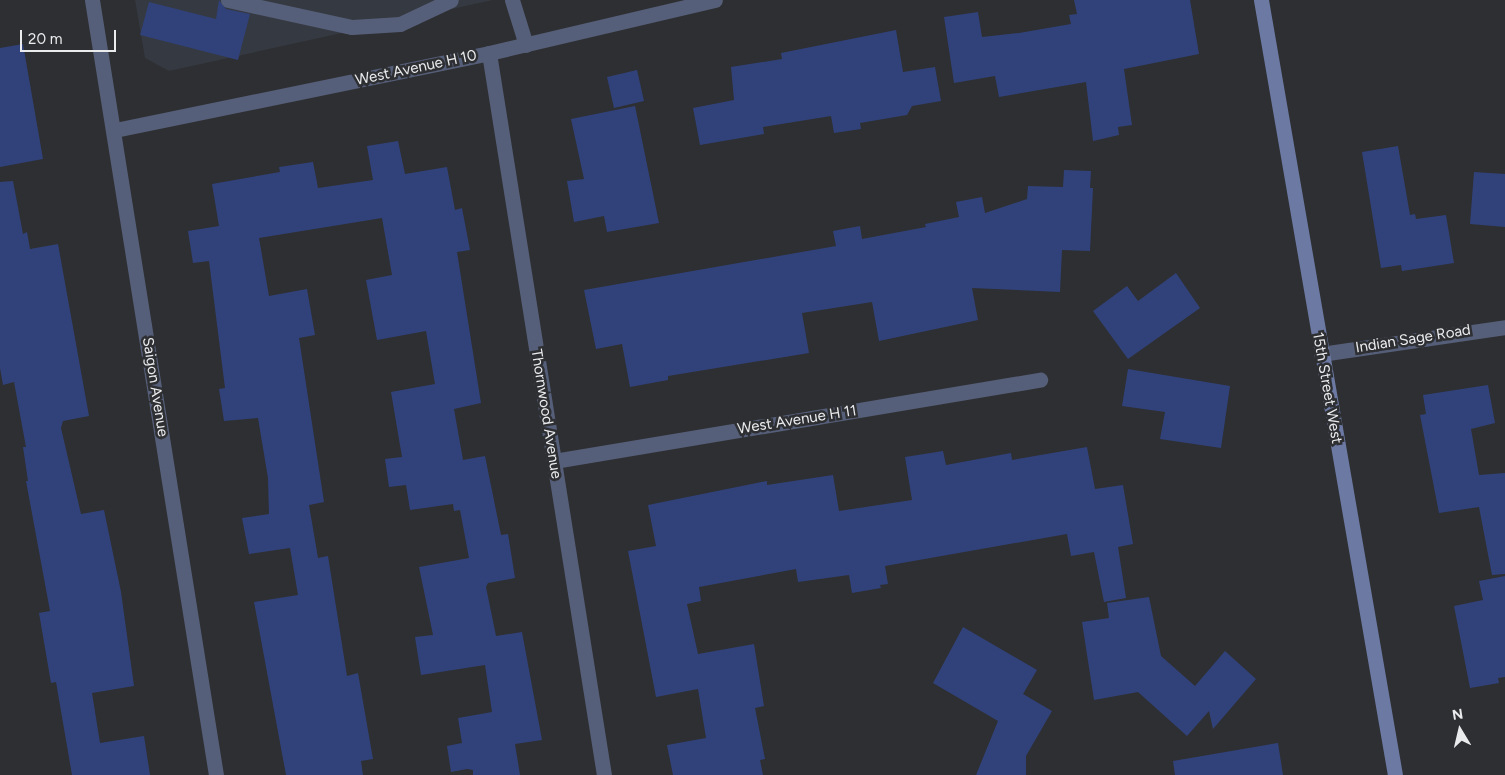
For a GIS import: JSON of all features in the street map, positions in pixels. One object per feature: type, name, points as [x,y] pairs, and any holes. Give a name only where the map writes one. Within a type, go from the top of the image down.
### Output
[{"type":"street","name":"Saigon Avenue","points":[[92,0],[115,130],[216,775]]},
{"type":"street","points":[[228,0],[352,27],[400,24],[451,0]]},
{"type":"street","points":[[512,0],[526,45]]},
{"type":"street","name":"West Avenue H 10","points":[[115,130],[489,54],[715,0]]},
{"type":"street","name":"15th Street West","points":[[1261,0],[1320,354],[1395,775]]},
{"type":"street","name":"Thornwood Avenue","points":[[489,54],[604,775]]},
{"type":"street","name":"Indian Sage Road","points":[[1320,354],[1505,327]]},
{"type":"street","name":"West Avenue H 11","points":[[554,461],[1040,380]]},
{"type":"shaded area","points":[[135,0],[493,0],[169,71],[145,58]]},
{"type":"building","points":[[219,0],[226,9],[250,14],[238,60],[140,35],[149,2],[216,19]]},
{"type":"building","points":[[1074,0],[1190,0],[1199,54],[1124,69],[1132,125],[1118,127],[1119,135],[1093,141],[1086,82],[999,97],[995,76],[954,83],[944,17],[978,12],[982,37],[1019,33],[1071,24],[1069,15],[1077,14]]},
{"type":"building","points":[[896,30],[903,72],[935,67],[941,101],[912,106],[907,115],[860,123],[861,129],[834,133],[831,116],[763,127],[764,134],[700,145],[693,108],[734,100],[731,67],[782,59],[781,53]]},
{"type":"building","points":[[23,44],[43,159],[0,167],[0,48]]},
{"type":"building","points":[[637,70],[644,101],[614,108],[607,77]]},
{"type":"building","points":[[635,106],[659,223],[607,232],[604,216],[574,222],[567,181],[584,179],[571,119]]},
{"type":"building","points":[[398,141],[405,174],[447,167],[455,210],[462,208],[470,250],[457,252],[481,403],[454,409],[463,460],[485,456],[501,535],[508,534],[515,578],[488,583],[486,587],[496,636],[522,632],[542,740],[515,744],[520,775],[473,775],[473,770],[467,769],[451,772],[447,746],[462,743],[458,718],[492,712],[485,665],[421,675],[415,637],[433,635],[419,567],[469,558],[460,510],[454,511],[453,504],[410,510],[406,485],[389,487],[385,459],[402,457],[391,392],[435,384],[426,331],[377,340],[366,280],[392,275],[382,218],[259,238],[269,296],[307,289],[315,335],[299,338],[324,502],[309,505],[318,558],[328,556],[347,676],[358,673],[373,759],[361,761],[363,775],[286,775],[254,602],[298,595],[290,548],[249,554],[242,518],[269,514],[268,478],[258,418],[224,421],[219,389],[225,388],[209,261],[193,263],[188,231],[219,226],[212,184],[280,172],[279,167],[313,162],[318,188],[373,180],[367,146]]},
{"type":"building","points":[[1398,146],[1410,215],[1415,214],[1416,219],[1446,215],[1454,263],[1402,271],[1401,265],[1381,268],[1362,152]]},
{"type":"building","points":[[1064,170],[1091,171],[1090,188],[1093,188],[1090,251],[1062,250],[1060,292],[972,288],[978,320],[879,341],[872,302],[802,313],[809,353],[668,376],[668,380],[630,387],[622,344],[596,349],[584,290],[836,246],[833,231],[860,226],[862,239],[926,227],[925,224],[959,217],[956,202],[982,197],[985,213],[1027,199],[1028,186],[1063,187]]},
{"type":"building","points":[[1474,172],[1505,174],[1505,227],[1470,224]]},
{"type":"building","points":[[13,181],[23,234],[27,232],[30,249],[58,244],[89,416],[63,421],[61,428],[81,514],[104,510],[121,592],[134,686],[92,693],[100,743],[144,736],[150,775],[72,775],[56,682],[51,683],[39,613],[50,611],[26,481],[28,481],[23,447],[26,447],[14,382],[3,385],[0,368],[0,182]]},
{"type":"building","points":[[1176,273],[1200,308],[1128,359],[1093,311],[1127,286],[1138,301]]},
{"type":"building","points":[[1128,369],[1230,386],[1221,448],[1160,439],[1165,412],[1122,406]]},
{"type":"building","points":[[1488,385],[1495,423],[1471,429],[1479,475],[1505,473],[1505,574],[1492,575],[1479,507],[1439,513],[1420,415],[1426,414],[1423,395]]},
{"type":"building","points":[[1087,447],[1095,489],[1123,485],[1133,544],[1118,547],[1126,598],[1104,602],[1094,552],[1071,556],[1067,534],[885,566],[888,584],[880,585],[881,588],[852,593],[849,575],[798,582],[796,569],[699,587],[701,601],[687,604],[698,654],[754,644],[764,706],[755,708],[765,759],[760,760],[763,775],[673,775],[667,745],[706,738],[698,689],[656,697],[628,551],[656,546],[648,505],[767,481],[767,485],[833,475],[839,511],[912,500],[905,457],[943,451],[946,465],[1011,453],[1012,460]]},
{"type":"building","points":[[1505,576],[1505,677],[1498,678],[1499,683],[1470,688],[1454,606],[1483,600],[1479,581]]},
{"type":"building","points":[[1149,597],[1161,656],[1195,686],[1225,651],[1256,679],[1213,729],[1209,711],[1187,736],[1138,692],[1094,700],[1082,622],[1109,618],[1107,603]]},
{"type":"building","points":[[963,627],[1037,670],[1023,694],[1052,711],[1026,756],[1026,775],[976,775],[998,721],[933,683]]},
{"type":"building","points":[[1278,743],[1283,775],[1175,775],[1173,761]]}]
